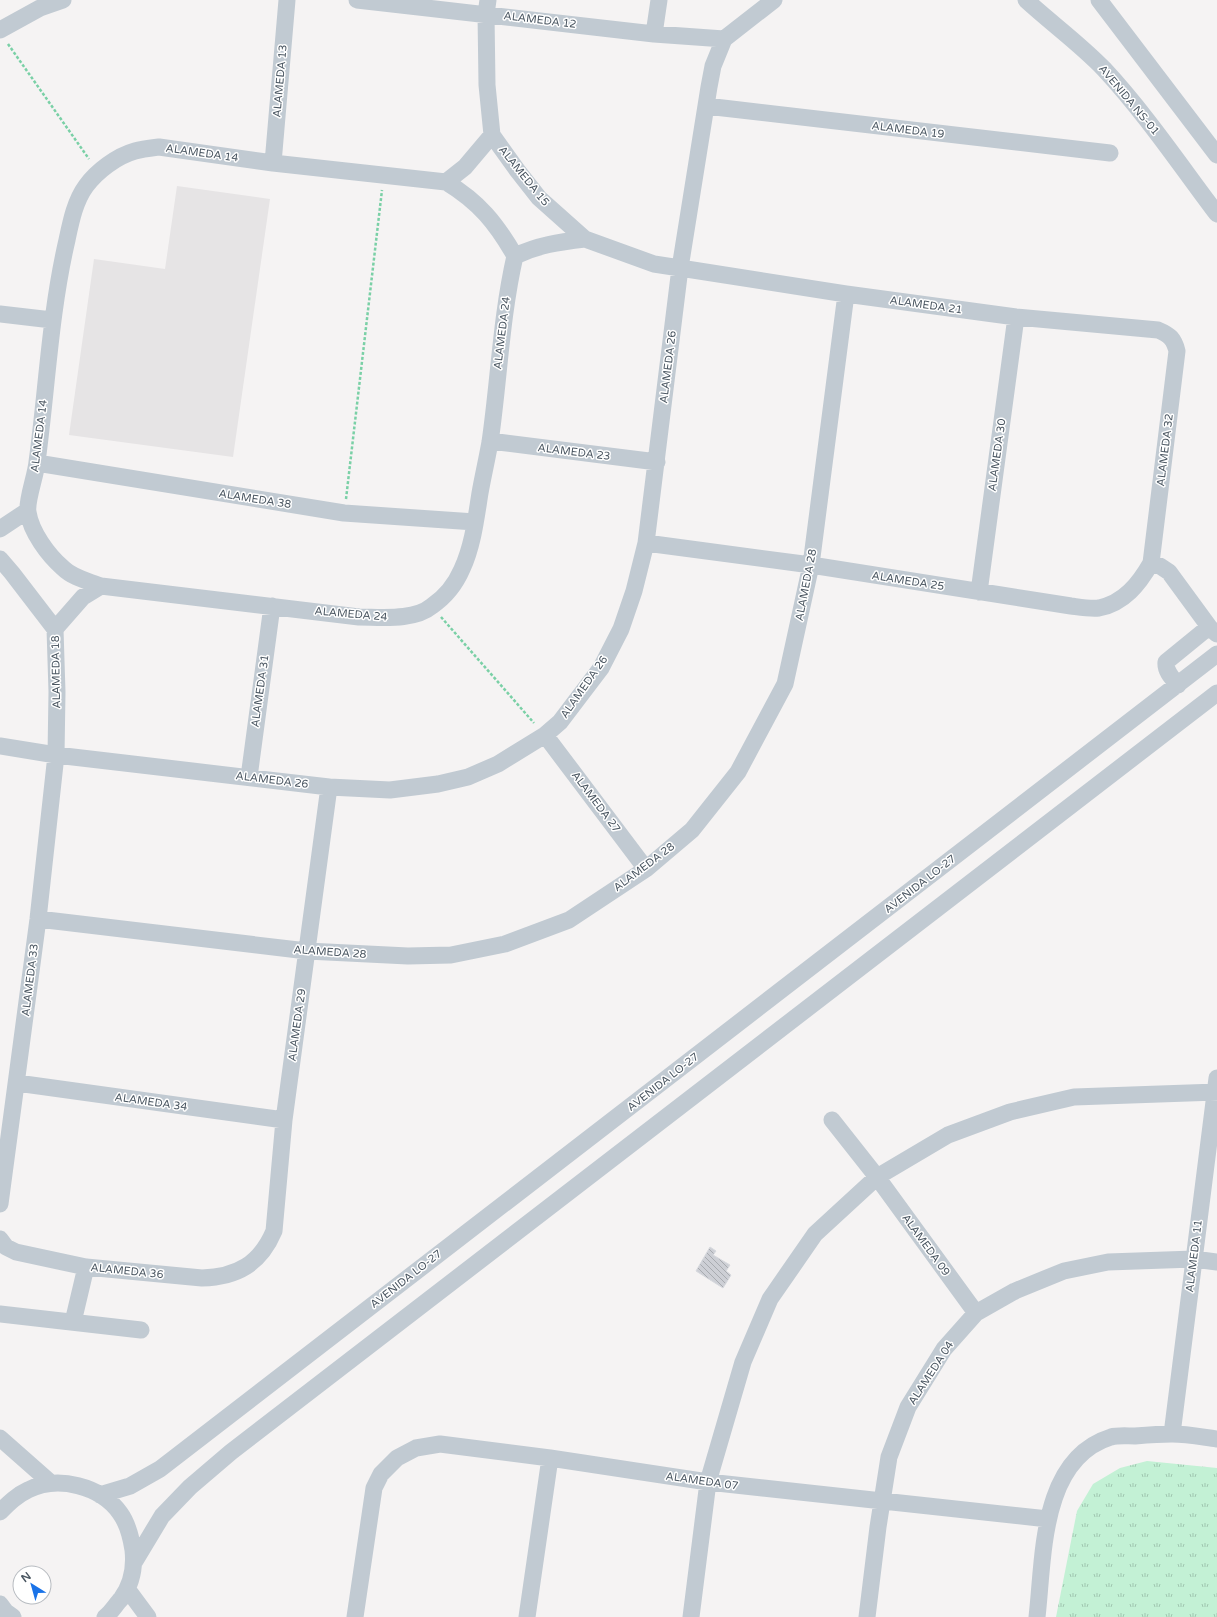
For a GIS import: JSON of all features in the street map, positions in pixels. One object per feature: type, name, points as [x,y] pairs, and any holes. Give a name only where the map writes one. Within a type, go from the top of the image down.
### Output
[{"type":"street","points":[[2,34],[40,8],[63,0]]},
{"type":"street","name":"ALAMEDA 13","points":[[273,163],[287,0]]},
{"type":"street","name":"ALAMEDA 12","points":[[357,0],[487,7],[654,34],[724,39]]},
{"type":"street","points":[[654,34],[659,0]]},
{"type":"street","points":[[724,39],[755,8],[774,0]]},
{"type":"street","name":"AVENIDA NS-01","points":[[1026,0],[1088,53],[1104,70],[1138,110],[1217,214]]},
{"type":"street","points":[[1099,0],[1217,155]]},
{"type":"street","name":"ALAMEDA 15","points":[[487,7],[487,84],[492,134],[517,170],[540,198],[585,240],[654,264],[680,268]]},
{"type":"street","name":"ALAMEDA 26","points":[[0,746],[56,755],[249,776],[329,787],[390,790],[453,781],[468,777],[498,764],[545,735],[560,722],[601,668],[621,629],[634,591],[646,543],[680,268],[713,66],[724,39]]},
{"type":"street","name":"ALAMEDA 19","points":[[706,106],[1110,153]]},
{"type":"street","points":[[446,182],[465,167],[492,134]]},
{"type":"street","name":"ALAMEDA 14","points":[[27,511],[37,464],[52,320],[62,260],[74,208],[86,186],[99,172],[116,160],[134,151],[159,147],[273,163],[446,182],[464,194],[483,210],[501,232],[515,256]]},
{"type":"street","points":[[515,256],[534,247],[585,240]]},
{"type":"street","name":"ALAMEDA 24","points":[[27,511],[32,525],[46,548],[63,568],[79,578],[101,586],[359,617],[388,618],[408,616],[432,607],[454,585],[470,547],[490,441],[505,309],[515,256]]},
{"type":"street","name":"ALAMEDA 21","points":[[680,268],[846,294],[1016,317],[1158,330],[1172,338]]},
{"type":"street","name":"ALAMEDA 28","points":[[38,919],[307,951],[408,956],[451,955],[505,944],[569,920],[646,869],[692,830],[741,766],[785,684],[811,565],[846,294]]},
{"type":"street","points":[[0,314],[52,320]]},
{"type":"street","name":"ALAMEDA 30","points":[[979,592],[1016,317]]},
{"type":"street","name":"ALAMEDA 32","points":[[1151,563],[1177,351],[1172,338]]},
{"type":"street","name":"ALAMEDA 23","points":[[490,441],[657,462]]},
{"type":"street","name":"ALAMEDA 38","points":[[37,464],[344,513],[475,522]]},
{"type":"street","points":[[0,529],[27,511]]},
{"type":"street","name":"ALAMEDA 25","points":[[646,543],[811,565],[1071,606],[1098,608],[1115,603],[1129,593],[1140,581],[1151,563]]},
{"type":"street","name":"ALAMEDA 18","points":[[0,559],[12,572],[55,630],[57,671],[56,755]]},
{"type":"street","points":[[1151,563],[1160,566],[1169,572],[1214,631]]},
{"type":"street","points":[[55,630],[84,597],[101,586]]},
{"type":"street","name":"ALAMEDA 31","points":[[249,776],[272,606]]},
{"type":"street","points":[[1178,686],[1168,673],[1165,666],[1166,662],[1204,631],[1214,631]]},
{"type":"street","name":"AVENIDA LO-27","points":[[100,1495],[130,1486],[160,1470],[1178,686],[1217,654]]},
{"type":"street","points":[[105,1617],[128,1590],[135,1561],[162,1516],[190,1487],[230,1452],[1217,693]]},
{"type":"street","name":"ALAMEDA 27","points":[[545,735],[646,869]]},
{"type":"street","name":"ALAMEDA 33","points":[[0,1204],[38,919],[56,755]]},
{"type":"street","name":"ALAMEDA 29","points":[[257,1259],[267,1247],[274,1231],[284,1120],[329,787]]},
{"type":"street","name":"ALAMEDA 34","points":[[17,1083],[284,1120]]},
{"type":"street","points":[[691,1617],[708,1482],[743,1362],[770,1299],[815,1234],[877,1177],[948,1135],[1010,1112],[1074,1097],[1216,1088]]},
{"type":"street","name":"ALAMEDA 11","points":[[1172,1434],[1216,1088]]},
{"type":"street","name":"ALAMEDA 09","points":[[832,1120],[877,1177],[976,1313]]},
{"type":"street","name":"ALAMEDA 36","points":[[0,1239],[6,1247],[16,1252],[86,1267],[202,1278],[221,1278],[257,1259]]},
{"type":"street","name":"ALAMEDA 04","points":[[867,1617],[889,1457],[908,1407],[944,1349],[976,1313],[1016,1291],[1064,1271],[1108,1262],[1194,1259],[1217,1262]]},
{"type":"street","points":[[73,1322],[86,1267]]},
{"type":"street","points":[[0,1314],[141,1330]]},
{"type":"street","points":[[1037,1617],[1048,1519],[1056,1491],[1063,1475],[1078,1457],[1093,1444],[1112,1437],[1172,1434],[1217,1439]]},
{"type":"street","points":[[0,1438],[51,1483]]},
{"type":"street","name":"ALAMEDA 07","points":[[355,1617],[374,1488],[381,1474],[397,1458],[416,1448],[440,1444],[550,1458],[708,1482],[1048,1519]]},
{"type":"street","points":[[527,1617],[550,1458]]},
{"type":"street","points":[[0,1512],[11,1500],[30,1489],[51,1483],[77,1485],[100,1495],[119,1512],[131,1535],[135,1561]]},
{"type":"street","points":[[128,1590],[148,1617]]},
{"type":"street","points":[[0,1604],[6,1612],[13,1617]]},
{"type":"path","points":[[2,34],[99,172]]},
{"type":"path","points":[[344,513],[384,176]]},
{"type":"path","points":[[432,607],[545,735]]},
{"type":"shaded area","points":[[177,186],[270,199],[233,457],[69,435],[94,259],[165,269]]},
{"type":"green space","points":[[1147,1461],[1217,1468],[1217,1617],[1056,1617],[1077,1511],[1093,1484],[1120,1468]]},
{"type":"building","points":[[710,1247],[716,1251],[713,1255],[730,1265],[726,1271],[731,1275],[723,1288],[696,1271]]}]
